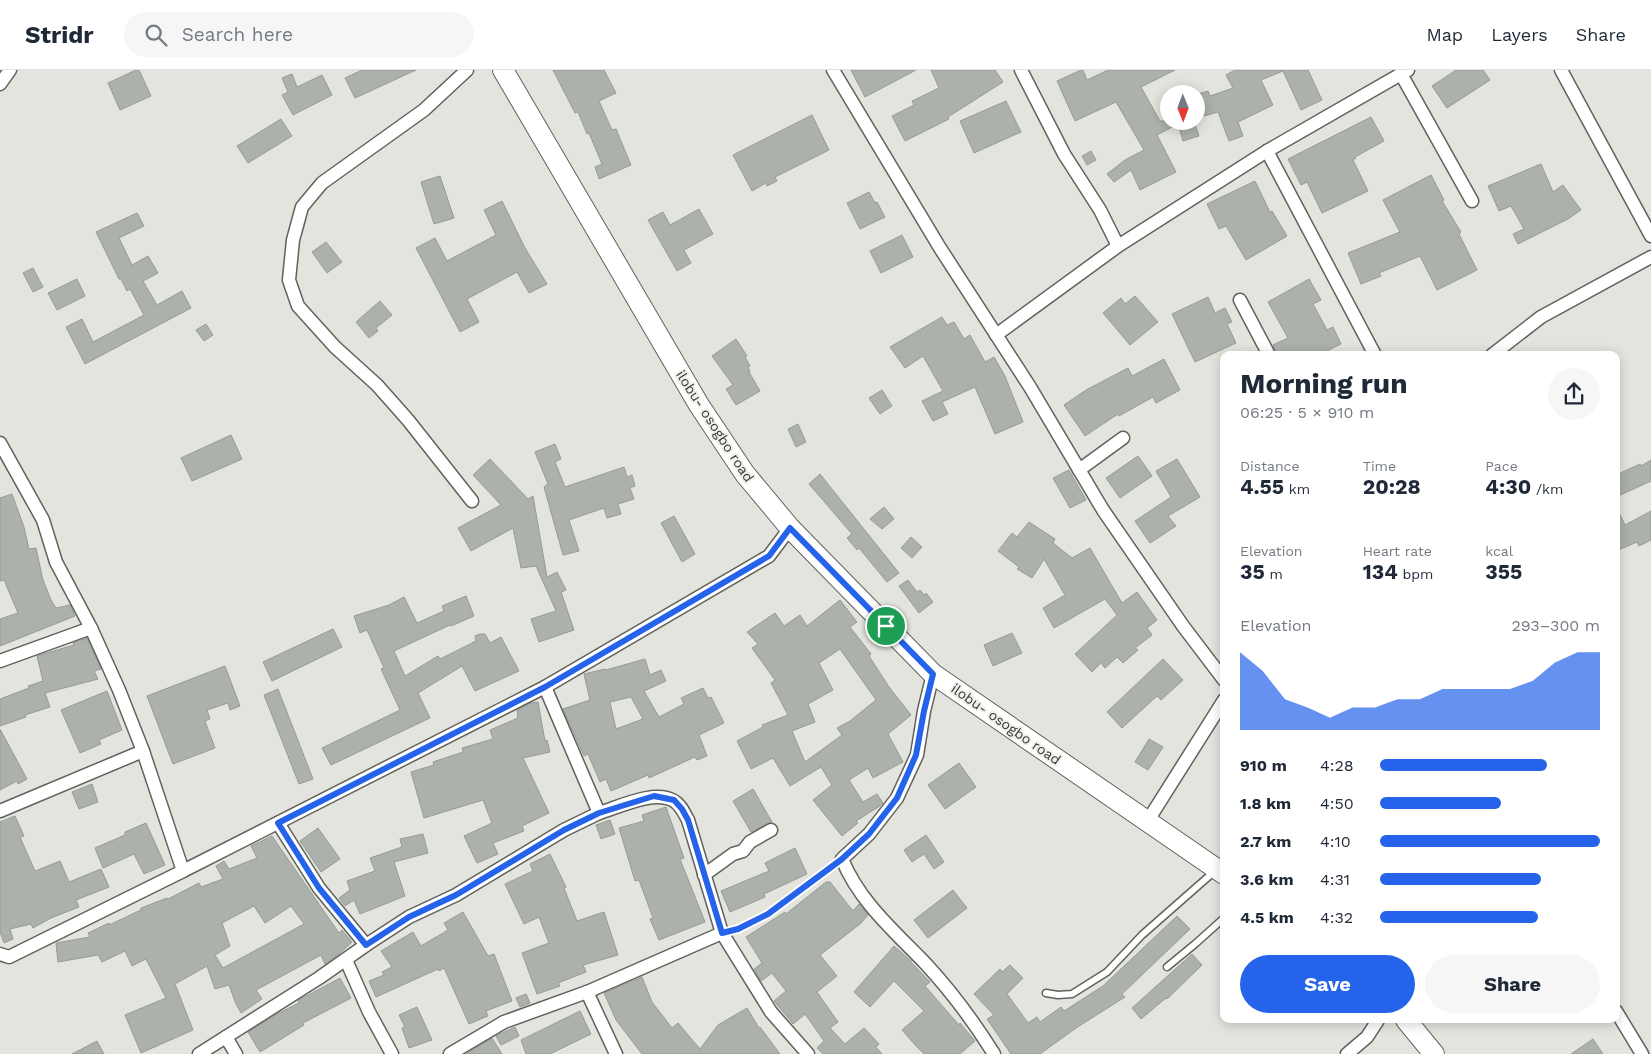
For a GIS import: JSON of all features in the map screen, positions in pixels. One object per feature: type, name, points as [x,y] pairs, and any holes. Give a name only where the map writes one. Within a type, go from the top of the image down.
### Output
[{"type":"main road","name":"ilobu- osogbo road","points":[[503,70],[700,405],[745,474],[790,528],[933,674],[1220,872]]},
{"type":"main road","points":[[1408,1023],[1434,1054]]},
{"type":"street","points":[[0,84],[10,70]]},
{"type":"street","points":[[467,70],[424,110],[322,183],[302,206],[293,240],[290,280],[298,306],[336,347],[390,399],[472,502]]},
{"type":"street","points":[[833,70],[940,248],[1030,387],[1103,510],[1183,626],[1220,675]]},
{"type":"street","points":[[1021,70],[1064,154],[1100,210],[1118,246]]},
{"type":"street","points":[[1560,70],[1651,236]]},
{"type":"street","points":[[996,336],[1118,246],[1267,151],[1404,72],[1472,201]]},
{"type":"street","points":[[1267,151],[1373,351]]},
{"type":"street","points":[[1497,351],[1541,317],[1651,258]]},
{"type":"street","points":[[1240,300],[1267,351]]},
{"type":"street","points":[[1079,470],[1123,438]]},
{"type":"street","points":[[2,449],[43,520],[56,562],[91,628],[144,751],[183,871]]},
{"type":"street","points":[[0,954],[9,957],[545,687],[769,556],[790,528]]},
{"type":"street","points":[[0,661],[91,628]]},
{"type":"street","points":[[933,674],[916,755],[897,798],[869,834],[842,859],[848,874],[880,919],[932,972],[974,1022],[994,1054]]},
{"type":"street","points":[[545,687],[599,813]]},
{"type":"street","points":[[1147,822],[1220,706]]},
{"type":"street","points":[[0,811],[144,751]]},
{"type":"street","points":[[199,1054],[346,960],[409,917],[456,895],[564,830],[599,813],[654,796],[674,800],[682,809],[688,820],[722,933],[771,1012],[808,1054]]},
{"type":"street","points":[[278,823],[319,888],[366,945]]},
{"type":"street","points":[[704,875],[733,854],[743,851],[750,842],[770,830]]},
{"type":"street","points":[[450,1054],[504,1022],[587,992],[722,933]]},
{"type":"street","points":[[346,960],[369,1012],[392,1054]]},
{"type":"street","points":[[587,992],[616,1054]]},
{"type":"street","points":[[1620,1018],[1642,1054]]},
{"type":"street","points":[[1347,1054],[1367,1037],[1376,1023]]},
{"type":"street","points":[[226,1037],[236,1054]]},
{"type":"lane","points":[[1046,993],[1058,995],[1072,994],[1107,972],[1142,935],[1220,872]]},
{"type":"lane","points":[[1167,967],[1220,922]]},
{"type":"path","points":[[722,933],[738,929],[768,914],[842,859]]},
{"type":"building","points":[[139,70],[151,96],[120,110],[108,83]]},
{"type":"building","points":[[362,70],[416,70],[355,98],[345,78]]},
{"type":"building","points":[[553,70],[604,70],[616,93],[599,101],[612,130],[616,129],[631,165],[599,179],[595,167],[602,164],[589,133],[587,134],[578,112],[575,113]]},
{"type":"building","points":[[851,70],[916,70],[865,97]]},
{"type":"building","points":[[931,70],[995,70],[1003,82],[948,117],[949,119],[905,141],[892,116],[914,105],[912,101],[939,88]]},
{"type":"building","points":[[1081,70],[1083,70],[1087,80],[1108,70],[1175,70],[1141,87],[1160,121],[1160,130],[1167,130],[1157,135],[1176,172],[1140,190],[1131,170],[1114,182],[1107,174],[1125,160],[1144,150],[1116,102],[1075,121],[1057,81]]},
{"type":"building","points":[[1235,70],[1308,70],[1322,100],[1301,110],[1283,71],[1261,80],[1273,105],[1238,122],[1243,136],[1229,141],[1218,112],[1205,116],[1205,92],[1208,91],[1210,96],[1233,88],[1226,75]]},
{"type":"building","points":[[1456,70],[1483,70],[1490,80],[1447,108],[1432,86]]},
{"type":"building","points":[[292,74],[297,87],[322,75],[332,95],[293,115],[282,95],[288,92],[282,78]]},
{"type":"building","points":[[1006,101],[1021,132],[974,153],[960,121]]},
{"type":"building","points":[[812,115],[829,150],[775,177],[777,181],[767,186],[766,183],[752,191],[733,155]]},
{"type":"building","points":[[1371,117],[1384,141],[1355,157],[1353,160],[1368,191],[1322,213],[1307,182],[1301,185],[1288,159]]},
{"type":"building","points":[[281,119],[292,136],[248,163],[237,146]]},
{"type":"building","points":[[1180,130],[1197,130],[1199,136],[1183,141]]},
{"type":"building","points":[[1091,151],[1096,160],[1087,165],[1082,156]]},
{"type":"building","points":[[1541,164],[1553,192],[1563,185],[1581,210],[1568,219],[1518,244],[1513,234],[1524,229],[1511,206],[1499,211],[1488,186]]},
{"type":"building","points":[[1431,175],[1444,200],[1442,201],[1461,232],[1459,234],[1477,270],[1437,290],[1420,256],[1379,273],[1381,276],[1361,284],[1348,253],[1400,232],[1383,200]]},
{"type":"building","points":[[440,176],[454,218],[434,224],[421,182]]},
{"type":"building","points":[[1255,181],[1270,212],[1272,211],[1287,236],[1246,260],[1226,226],[1219,229],[1207,204]]},
{"type":"building","points":[[869,192],[885,217],[860,229],[847,203]]},
{"type":"building","points":[[502,201],[525,248],[547,284],[529,293],[517,272],[467,299],[479,322],[460,332],[416,248],[435,238],[447,261],[496,235],[484,210]]},
{"type":"building","points":[[699,209],[713,234],[684,250],[691,263],[677,271],[648,220],[663,212],[670,225]]},
{"type":"building","points":[[137,213],[144,226],[119,238],[132,265],[148,256],[158,273],[143,281],[157,305],[182,291],[191,308],[85,364],[66,327],[82,319],[93,342],[144,315],[130,289],[127,291],[121,279],[119,279],[96,232]]},
{"type":"building","points":[[902,235],[913,257],[881,273],[870,251]]},
{"type":"building","points":[[326,242],[342,262],[327,273],[312,252]]},
{"type":"building","points":[[33,268],[43,287],[33,292],[23,273]]},
{"type":"building","points":[[77,279],[85,296],[57,310],[48,293]]},
{"type":"building","points":[[1309,279],[1321,300],[1313,304],[1327,330],[1333,327],[1341,344],[1327,351],[1275,351],[1273,345],[1288,338],[1268,302]]},
{"type":"building","points":[[1135,296],[1158,322],[1130,345],[1103,313],[1121,298],[1125,304]]},
{"type":"building","points":[[1208,297],[1215,313],[1225,308],[1232,322],[1227,324],[1236,343],[1195,362],[1172,314]]},
{"type":"building","points":[[380,301],[392,315],[376,328],[378,331],[369,338],[356,322]]},
{"type":"building","points":[[942,317],[947,325],[954,322],[964,339],[970,335],[985,362],[994,357],[1005,376],[1023,422],[995,434],[975,387],[942,402],[948,414],[933,421],[922,401],[943,391],[923,356],[905,368],[890,347]]},
{"type":"building","points":[[206,324],[213,335],[204,341],[196,330]]},
{"type":"building","points":[[736,339],[747,356],[745,357],[750,366],[748,368],[749,372],[760,391],[736,405],[726,389],[733,385],[712,356]]},
{"type":"building","points":[[1164,359],[1180,390],[1156,403],[1153,397],[1119,416],[1118,414],[1085,436],[1064,405],[1086,390],[1128,368],[1132,376]]},
{"type":"building","points":[[882,390],[892,406],[880,414],[869,398]]},
{"type":"building","points":[[798,424],[806,442],[796,447],[788,429]]},
{"type":"building","points":[[231,435],[242,459],[192,481],[181,458]]},
{"type":"building","points":[[555,444],[561,459],[555,462],[565,487],[624,467],[627,477],[632,475],[635,486],[630,488],[634,499],[618,504],[621,514],[607,518],[604,508],[569,520],[579,551],[563,555],[544,487],[548,484],[535,452]]},
{"type":"building","points":[[1138,456],[1152,476],[1120,498],[1106,478]]},
{"type":"building","points":[[490,459],[528,499],[533,496],[547,577],[557,572],[566,590],[561,592],[574,630],[539,642],[531,619],[556,611],[536,566],[521,568],[513,528],[471,551],[458,528],[501,505],[473,475]]},
{"type":"building","points":[[1177,459],[1200,497],[1168,516],[1176,526],[1150,543],[1135,521],[1171,497],[1156,471]]},
{"type":"building","points":[[1651,460],[1651,481],[1620,495],[1620,473],[1640,464],[1641,466]]},
{"type":"building","points":[[1069,470],[1086,500],[1070,508],[1053,478]]},
{"type":"building","points":[[820,474],[899,573],[887,582],[859,548],[857,550],[847,538],[852,534],[809,484]]},
{"type":"building","points":[[12,494],[24,527],[29,549],[36,548],[43,580],[51,600],[56,608],[70,605],[75,616],[0,646],[0,619],[18,613],[4,580],[0,581],[0,498]]},
{"type":"building","points":[[884,507],[894,519],[882,529],[870,519]]},
{"type":"building","points":[[1651,511],[1651,540],[1639,546],[1637,542],[1620,549],[1620,514],[1625,525]]},
{"type":"building","points":[[674,516],[695,554],[682,562],[661,523]]},
{"type":"building","points":[[1029,522],[1055,539],[1053,543],[1072,558],[1090,548],[1122,603],[1137,592],[1157,620],[1147,628],[1152,635],[1135,648],[1138,650],[1123,663],[1117,657],[1105,668],[1101,663],[1092,672],[1075,654],[1117,615],[1105,599],[1054,628],[1043,608],[1065,595],[1044,559],[1032,578],[1017,569],[1019,567],[998,551],[1012,533],[1017,537]]},
{"type":"building","points":[[911,537],[922,547],[912,558],[901,548]]},
{"type":"building","points":[[908,580],[917,592],[920,590],[924,595],[926,593],[933,602],[919,613],[899,586]]},
{"type":"building","points":[[466,596],[474,616],[394,651],[405,676],[438,656],[440,659],[476,641],[475,636],[480,634],[485,634],[490,643],[501,637],[519,671],[475,691],[462,666],[418,693],[430,718],[331,765],[322,748],[400,710],[381,669],[384,668],[367,630],[360,633],[354,616],[389,605],[404,597],[417,623],[444,611],[442,606]]},
{"type":"building","points":[[840,600],[857,622],[850,627],[871,654],[869,656],[889,687],[911,715],[888,734],[903,762],[873,778],[868,768],[849,780],[863,802],[877,794],[883,803],[856,821],[858,823],[842,836],[813,800],[832,785],[821,767],[790,786],[773,758],[751,769],[737,741],[763,727],[762,725],[788,715],[771,683],[775,680],[752,648],[758,644],[747,632],[775,613],[784,626],[800,615],[807,626]],"holes":[[[840,649],[876,700],[850,721],[837,728],[842,735],[805,762],[792,731],[815,722],[808,704],[833,690],[819,663]]]},
{"type":"building","points":[[333,629],[342,647],[272,681],[263,662]]},
{"type":"building","points":[[1012,633],[1022,653],[993,666],[984,645]]},
{"type":"building","points":[[87,638],[101,669],[94,671],[98,679],[45,693],[50,707],[0,726],[0,699],[43,681],[37,656],[74,645],[73,643]]},
{"type":"building","points":[[645,659],[650,675],[661,670],[666,681],[644,691],[659,717],[684,704],[681,698],[703,688],[708,698],[711,697],[724,723],[699,735],[707,756],[697,760],[695,757],[649,778],[648,775],[611,791],[606,779],[600,782],[588,754],[584,756],[563,709],[590,700],[584,674]],"holes":[[[631,697],[643,719],[616,729],[610,702]]]},
{"type":"building","points":[[1163,659],[1183,680],[1161,700],[1157,696],[1122,728],[1107,712]]},
{"type":"building","points":[[225,666],[240,706],[230,710],[228,703],[207,710],[210,719],[205,721],[215,748],[173,764],[147,696]]},
{"type":"building","points":[[278,689],[313,779],[299,784],[264,695]]},
{"type":"building","points":[[107,691],[122,730],[99,740],[101,744],[80,753],[61,710]]},
{"type":"building","points":[[538,702],[545,741],[547,740],[550,752],[523,758],[549,813],[522,826],[524,831],[493,843],[498,854],[477,863],[464,836],[492,823],[483,800],[424,818],[411,772],[434,765],[433,762],[463,752],[462,748],[493,739],[490,730],[518,718],[517,710],[531,703]]},
{"type":"building","points":[[0,729],[27,779],[18,784],[17,781],[0,790]]},
{"type":"building","points":[[1149,739],[1163,747],[1148,770],[1135,762]]},
{"type":"building","points":[[959,763],[976,787],[945,809],[928,785]]},
{"type":"building","points":[[92,784],[98,802],[79,809],[72,792]]},
{"type":"building","points":[[753,789],[772,822],[751,832],[733,801]]},
{"type":"building","points":[[666,807],[684,858],[680,859],[705,922],[659,940],[650,919],[653,918],[639,880],[635,881],[619,828],[644,821],[642,815]]},
{"type":"building","points":[[15,816],[24,836],[20,837],[35,871],[60,861],[69,882],[101,869],[109,887],[76,900],[79,907],[51,918],[33,928],[31,924],[10,929],[13,939],[4,943],[0,932],[0,822]]},
{"type":"building","points":[[610,820],[615,834],[601,839],[596,825]]},
{"type":"building","points":[[146,823],[165,865],[144,874],[134,854],[103,868],[95,848],[125,835],[125,832]]},
{"type":"building","points":[[318,828],[340,859],[321,872],[300,841]]},
{"type":"building","points":[[423,834],[428,853],[394,862],[405,896],[360,914],[354,900],[345,906],[339,898],[350,890],[347,881],[375,871],[370,858],[402,847],[400,839]]},
{"type":"building","points":[[926,835],[944,862],[934,869],[924,854],[912,862],[904,850]]},
{"type":"building","points":[[272,836],[339,933],[342,930],[352,942],[325,964],[321,955],[256,990],[262,999],[241,1013],[229,985],[215,989],[207,966],[175,984],[193,1030],[141,1053],[125,1015],[166,998],[146,959],[132,966],[125,951],[102,962],[98,955],[58,962],[56,943],[90,937],[88,933],[141,910],[141,908],[168,899],[199,883],[201,887],[223,879],[216,866],[224,861],[229,869],[257,858],[251,846]],"holes":[[[254,906],[265,923],[291,906],[304,924],[223,968],[215,955],[230,946],[222,923]]]},
{"type":"building","points":[[795,848],[807,874],[764,894],[765,897],[730,912],[721,891],[769,871],[765,863]]},
{"type":"building","points":[[550,854],[566,887],[564,888],[577,921],[604,912],[618,955],[583,965],[586,972],[558,983],[560,986],[537,994],[522,953],[549,943],[539,917],[524,924],[505,884],[533,871],[530,864]]},
{"type":"building","points":[[826,882],[830,882],[853,911],[859,904],[868,915],[860,924],[820,955],[837,976],[817,992],[838,1022],[830,1028],[845,1044],[864,1028],[879,1044],[876,1047],[882,1054],[823,1054],[817,1048],[824,1041],[805,1014],[793,1024],[774,1001],[786,991],[772,973],[761,981],[754,969],[762,963],[746,937],[785,912],[786,914]]},
{"type":"building","points":[[953,890],[967,908],[928,938],[914,920]]},
{"type":"building","points":[[463,912],[488,956],[494,954],[512,1001],[486,1011],[488,1016],[469,1024],[444,968],[376,997],[369,981],[384,975],[382,972],[392,967],[381,951],[413,932],[421,946],[448,930],[444,923]]},
{"type":"building","points":[[1177,916],[1190,929],[1122,994],[1125,997],[1076,1028],[1040,1054],[1011,1054],[987,1019],[994,1015],[974,994],[1000,969],[1002,972],[1010,965],[1023,978],[1007,994],[1028,1023],[1037,1017],[1040,1022],[1061,1007],[1064,1011],[1103,986]]},
{"type":"building","points":[[894,946],[930,982],[925,986],[975,1041],[960,1054],[924,1054],[916,1046],[902,1030],[924,1011],[894,981],[870,1007],[854,992]]},
{"type":"building","points":[[1192,954],[1202,965],[1167,999],[1141,1019],[1132,1008]]},
{"type":"building","points":[[642,977],[652,1002],[672,1028],[678,1023],[700,1049],[718,1025],[747,1008],[759,1028],[780,1054],[642,1054],[616,1020],[604,993]]},
{"type":"building","points":[[340,978],[351,998],[303,1023],[304,1025],[260,1052],[248,1032],[299,1003],[299,1000]]},
{"type":"building","points":[[526,994],[530,1003],[520,1007],[516,998]]},
{"type":"building","points":[[417,1007],[432,1040],[409,1048],[402,1028],[405,1027],[399,1015]]},
{"type":"building","points":[[580,1011],[591,1034],[550,1054],[526,1054],[521,1040]]},
{"type":"building","points":[[515,1027],[519,1036],[501,1045],[496,1036]]},
{"type":"building","points":[[492,1038],[502,1054],[466,1054]]},
{"type":"building","points":[[1593,1039],[1603,1054],[1571,1054]]},
{"type":"building","points":[[97,1041],[104,1054],[72,1054]]},
{"type":"route","points":[[790,528],[886,626],[933,674],[916,755],[897,798],[869,834],[842,859],[768,914],[738,929],[722,933],[688,820],[674,800],[654,796],[599,813],[564,830],[456,895],[409,917],[366,945],[319,888],[278,823],[545,687],[769,556],[790,528]]}]
